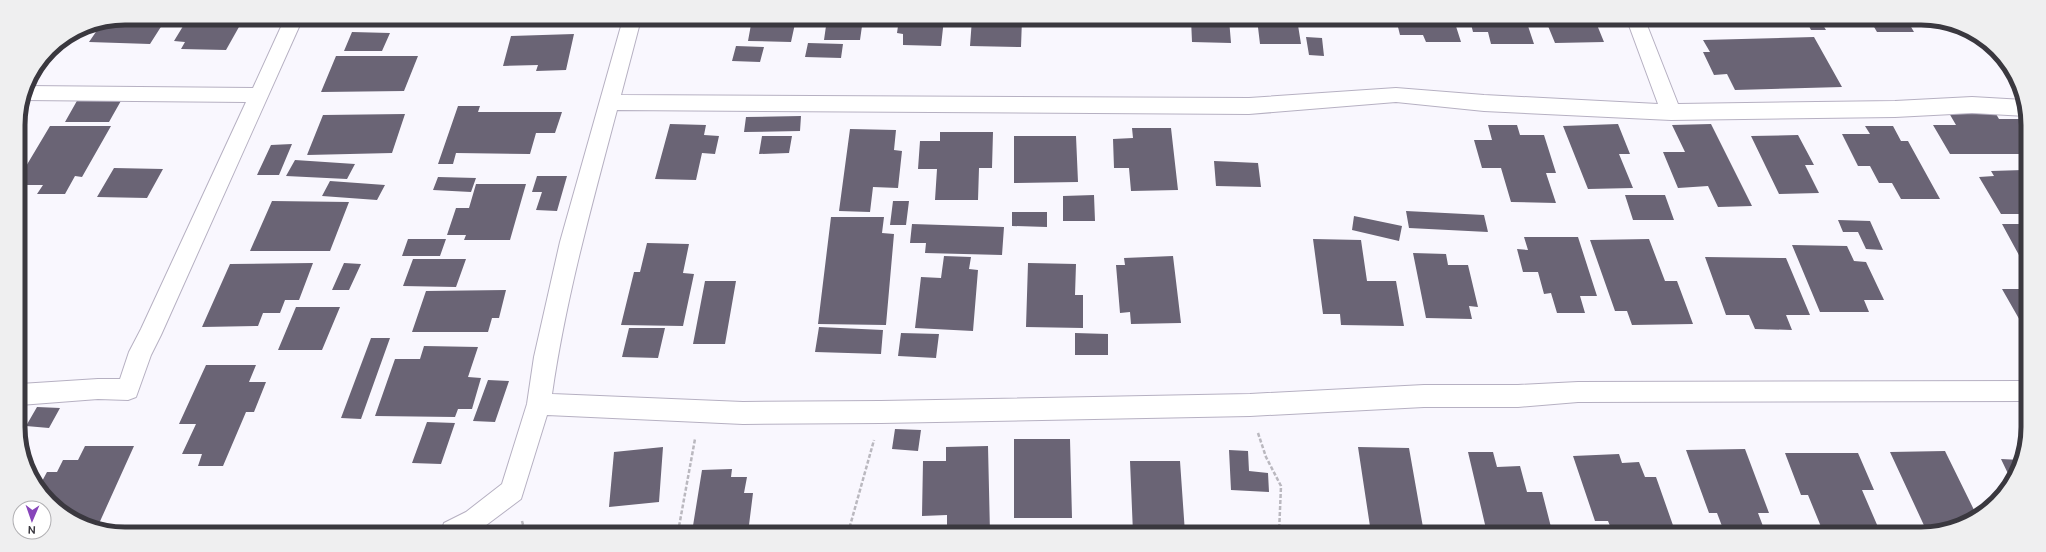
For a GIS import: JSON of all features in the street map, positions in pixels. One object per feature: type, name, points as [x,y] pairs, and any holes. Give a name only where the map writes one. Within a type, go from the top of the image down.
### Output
[{"type":"street","points":[[25,395],[98,389],[128,390],[140,352],[150,335],[291,25]]},
{"type":"street","points":[[462,527],[475,520],[512,492],[539,404],[546,357],[571,242],[630,25]]},
{"type":"street","points":[[1638,25],[1671,112]]},
{"type":"street","points":[[30,93],[258,95]]},
{"type":"street","points":[[610,102],[1250,106],[1396,95],[1484,103],[1671,112],[1895,109],[1972,105],[2019,108]]},
{"type":"street","points":[[539,404],[743,413],[881,412],[1250,406],[1424,396],[1518,396],[1578,392],[2021,391]]},
{"type":"path","points":[[1250,406],[1266,457],[1281,486],[1279,527]]},
{"type":"path","points":[[679,527],[700,411]]},
{"type":"path","points":[[850,527],[881,412]]},
{"type":"building","points":[[125,25],[162,25],[150,44],[89,42],[98,29]]},
{"type":"building","points":[[184,25],[240,25],[226,50],[181,49],[185,42],[174,41]]},
{"type":"building","points":[[751,25],[795,25],[791,42],[748,41]]},
{"type":"building","points":[[826,25],[862,25],[860,40],[824,40]]},
{"type":"building","points":[[898,25],[943,25],[941,46],[903,45],[903,34],[897,33]]},
{"type":"building","points":[[972,25],[1022,25],[1021,47],[970,46]]},
{"type":"building","points":[[1191,25],[1230,25],[1231,43],[1192,42]]},
{"type":"building","points":[[1258,25],[1298,25],[1301,44],[1260,44]]},
{"type":"building","points":[[1398,25],[1456,25],[1461,42],[1426,42],[1423,35],[1400,35]]},
{"type":"building","points":[[1471,25],[1528,25],[1534,44],[1491,44],[1488,32],[1473,32]]},
{"type":"building","points":[[1597,25],[1604,42],[1555,43],[1548,26]]},
{"type":"building","points":[[1808,25],[1823,25],[1826,30],[1811,30]]},
{"type":"building","points":[[1873,25],[1910,25],[1914,32],[1877,32]]},
{"type":"building","points":[[352,32],[390,33],[382,51],[344,51]]},
{"type":"building","points":[[574,34],[566,70],[536,71],[538,65],[503,66],[511,36]]},
{"type":"building","points":[[1306,37],[1322,38],[1324,56],[1309,55]]},
{"type":"building","points":[[1814,37],[1842,87],[1735,90],[1727,74],[1714,75],[1703,52],[1710,52],[1703,40]]},
{"type":"building","points":[[808,43],[843,44],[841,58],[805,57]]},
{"type":"building","points":[[736,46],[764,47],[760,62],[732,61]]},
{"type":"building","points":[[336,56],[418,56],[404,91],[321,92]]},
{"type":"building","points":[[78,99],[122,99],[109,122],[65,122]]},
{"type":"building","points":[[458,106],[480,106],[478,112],[562,112],[555,133],[536,133],[530,154],[456,153],[453,164],[438,164]]},
{"type":"building","points":[[1949,113],[1996,114],[1999,119],[2021,119],[2021,154],[1950,154],[1933,125],[1956,125]]},
{"type":"building","points":[[405,114],[392,153],[307,155],[323,115]]},
{"type":"building","points":[[801,116],[800,131],[744,132],[746,117]]},
{"type":"building","points":[[670,124],[706,125],[704,135],[719,136],[715,154],[702,153],[696,180],[655,179]]},
{"type":"building","points":[[1618,124],[1630,154],[1619,154],[1633,188],[1588,189],[1563,126]]},
{"type":"building","points":[[1711,124],[1752,206],[1718,207],[1708,186],[1678,188],[1663,152],[1685,152],[1672,125]]},
{"type":"building","points":[[1488,125],[1517,125],[1520,135],[1544,135],[1556,173],[1546,173],[1556,203],[1511,202],[1501,168],[1482,168],[1474,140],[1492,140]]},
{"type":"building","points":[[50,126],[111,126],[82,177],[75,176],[65,194],[37,194],[43,185],[25,185],[25,168]]},
{"type":"building","points":[[1865,126],[1893,126],[1901,141],[1908,141],[1940,199],[1901,199],[1892,183],[1879,183],[1870,166],[1858,166],[1842,134],[1870,134]]},
{"type":"building","points":[[1132,128],[1171,128],[1178,190],[1131,191],[1129,168],[1114,168],[1113,139],[1133,138]]},
{"type":"building","points":[[850,129],[896,130],[894,150],[902,151],[898,188],[873,187],[870,212],[839,211]]},
{"type":"building","points":[[940,132],[993,132],[992,168],[979,168],[978,200],[935,200],[937,169],[918,169],[920,141],[940,141]]},
{"type":"building","points":[[1798,135],[1814,165],[1805,165],[1819,193],[1779,194],[1751,136]]},
{"type":"building","points":[[762,136],[792,136],[789,153],[759,154]]},
{"type":"building","points":[[1014,136],[1076,136],[1078,182],[1014,183]]},
{"type":"building","points":[[292,144],[279,175],[257,175],[271,145]]},
{"type":"building","points":[[295,160],[355,164],[347,179],[286,176]]},
{"type":"building","points":[[1214,161],[1258,163],[1261,187],[1216,186]]},
{"type":"building","points":[[114,168],[163,169],[147,198],[97,197]]},
{"type":"building","points":[[2021,170],[2021,214],[2001,214],[1979,177],[1994,176],[1991,171]]},
{"type":"building","points":[[537,176],[567,176],[557,211],[536,210],[542,192],[532,192]]},
{"type":"building","points":[[438,177],[476,178],[471,192],[433,190]]},
{"type":"building","points":[[330,181],[385,185],[377,200],[322,196]]},
{"type":"building","points":[[476,184],[526,184],[510,240],[464,240],[466,235],[447,235],[456,208],[469,208]]},
{"type":"building","points":[[1094,195],[1095,221],[1063,221],[1063,196]]},
{"type":"building","points":[[1625,195],[1665,195],[1674,220],[1633,220]]},
{"type":"building","points":[[272,201],[349,202],[330,251],[250,251]]},
{"type":"building","points":[[893,201],[909,201],[906,225],[890,225]]},
{"type":"building","points":[[1406,211],[1484,215],[1488,232],[1409,228]]},
{"type":"building","points":[[1012,212],[1047,212],[1047,227],[1012,226]]},
{"type":"building","points":[[1354,216],[1402,226],[1399,241],[1352,230]]},
{"type":"building","points":[[831,217],[884,217],[882,233],[894,234],[886,325],[818,324]]},
{"type":"building","points":[[1838,220],[1870,221],[1883,250],[1866,249],[1858,232],[1843,232]]},
{"type":"building","points":[[912,224],[1004,227],[1002,255],[925,253],[926,243],[910,243]]},
{"type":"building","points":[[2002,224],[2021,224],[2021,259]]},
{"type":"building","points":[[1524,237],[1578,237],[1597,296],[1580,296],[1585,313],[1557,313],[1551,293],[1544,294],[1538,272],[1523,272],[1517,249],[1528,250]]},
{"type":"building","points":[[408,239],[446,239],[440,256],[402,256]]},
{"type":"building","points":[[1313,239],[1361,240],[1367,281],[1396,281],[1404,326],[1341,325],[1340,314],[1323,314]]},
{"type":"building","points":[[1649,239],[1665,281],[1677,281],[1693,324],[1632,325],[1627,311],[1615,311],[1590,240]]},
{"type":"building","points":[[647,243],[689,244],[683,273],[694,274],[683,326],[621,325],[634,272],[640,272]]},
{"type":"building","points":[[1792,245],[1847,246],[1854,261],[1866,262],[1884,300],[1864,300],[1869,312],[1820,312]]},
{"type":"building","points":[[1413,253],[1446,254],[1448,265],[1468,265],[1478,307],[1469,306],[1472,319],[1426,318]]},
{"type":"building","points":[[944,256],[971,257],[969,269],[978,270],[973,331],[915,328],[921,277],[941,278]]},
{"type":"building","points":[[1173,256],[1181,323],[1131,324],[1130,312],[1120,313],[1116,265],[1125,265],[1124,258]]},
{"type":"building","points":[[1705,257],[1786,258],[1810,315],[1786,315],[1792,330],[1755,329],[1749,315],[1726,315]]},
{"type":"building","points":[[413,259],[466,259],[456,287],[403,286]]},
{"type":"building","points":[[313,263],[299,300],[285,300],[280,313],[263,313],[258,326],[202,327],[230,264]]},
{"type":"building","points":[[344,263],[361,264],[349,290],[332,290]]},
{"type":"building","points":[[1028,263],[1076,264],[1075,295],[1083,295],[1083,328],[1026,327]]},
{"type":"building","points":[[705,281],[736,281],[725,344],[693,344]]},
{"type":"building","points":[[2002,289],[2021,289],[2021,322]]},
{"type":"building","points":[[506,290],[499,318],[492,318],[488,332],[412,332],[426,291]]},
{"type":"building","points":[[296,307],[340,307],[322,350],[278,350]]},
{"type":"building","points":[[819,327],[883,330],[881,354],[815,352]]},
{"type":"building","points":[[629,328],[665,328],[658,358],[622,357]]},
{"type":"building","points":[[901,333],[939,334],[936,358],[898,356]]},
{"type":"building","points":[[1075,333],[1108,334],[1108,355],[1075,355]]},
{"type":"building","points":[[371,338],[390,338],[361,419],[341,418]]},
{"type":"building","points":[[424,346],[478,347],[468,377],[481,378],[472,409],[458,409],[455,417],[375,416],[395,359],[420,359]]},
{"type":"building","points":[[206,365],[256,365],[249,382],[266,382],[254,412],[246,412],[223,466],[198,466],[202,454],[182,454],[196,424],[179,424]]},
{"type":"building","points":[[488,380],[509,381],[495,422],[473,421]]},
{"type":"building","points":[[37,407],[60,408],[49,428],[26,426]]},
{"type":"building","points":[[427,422],[455,423],[441,464],[412,463]]},
{"type":"building","points":[[895,429],[921,430],[918,451],[892,449]]},
{"type":"building","points":[[1014,439],[1070,439],[1072,518],[1014,518]]},
{"type":"building","points":[[85,446],[134,446],[99,523],[81,517],[64,506],[54,498],[42,482],[47,472],[57,472],[63,460],[78,460]]},
{"type":"building","points":[[988,446],[990,527],[947,527],[947,515],[922,516],[923,461],[946,461],[946,447]]},
{"type":"building","points":[[663,447],[659,502],[609,507],[614,452]]},
{"type":"building","points":[[1358,447],[1409,448],[1423,527],[1370,527]]},
{"type":"building","points":[[1745,449],[1769,513],[1758,513],[1763,527],[1722,527],[1717,513],[1709,513],[1686,450]]},
{"type":"building","points":[[1229,450],[1248,451],[1249,471],[1268,473],[1269,492],[1231,490]]},
{"type":"building","points":[[1945,451],[1975,511],[1947,524],[1925,527],[1890,452]]},
{"type":"building","points":[[1468,452],[1493,452],[1497,467],[1520,466],[1527,492],[1542,492],[1551,527],[1486,527]]},
{"type":"building","points":[[1785,453],[1858,453],[1874,490],[1862,490],[1878,527],[1821,527],[1808,495],[1801,495]]},
{"type":"building","points":[[1619,454],[1622,463],[1639,462],[1645,477],[1656,477],[1674,527],[1610,527],[1608,521],[1595,521],[1573,456]]},
{"type":"building","points":[[2001,459],[2015,460],[2009,475]]},
{"type":"building","points":[[1130,461],[1180,461],[1185,527],[1133,527]]},
{"type":"building","points":[[732,469],[731,477],[747,477],[744,493],[753,493],[749,527],[693,527],[702,470]]}]
